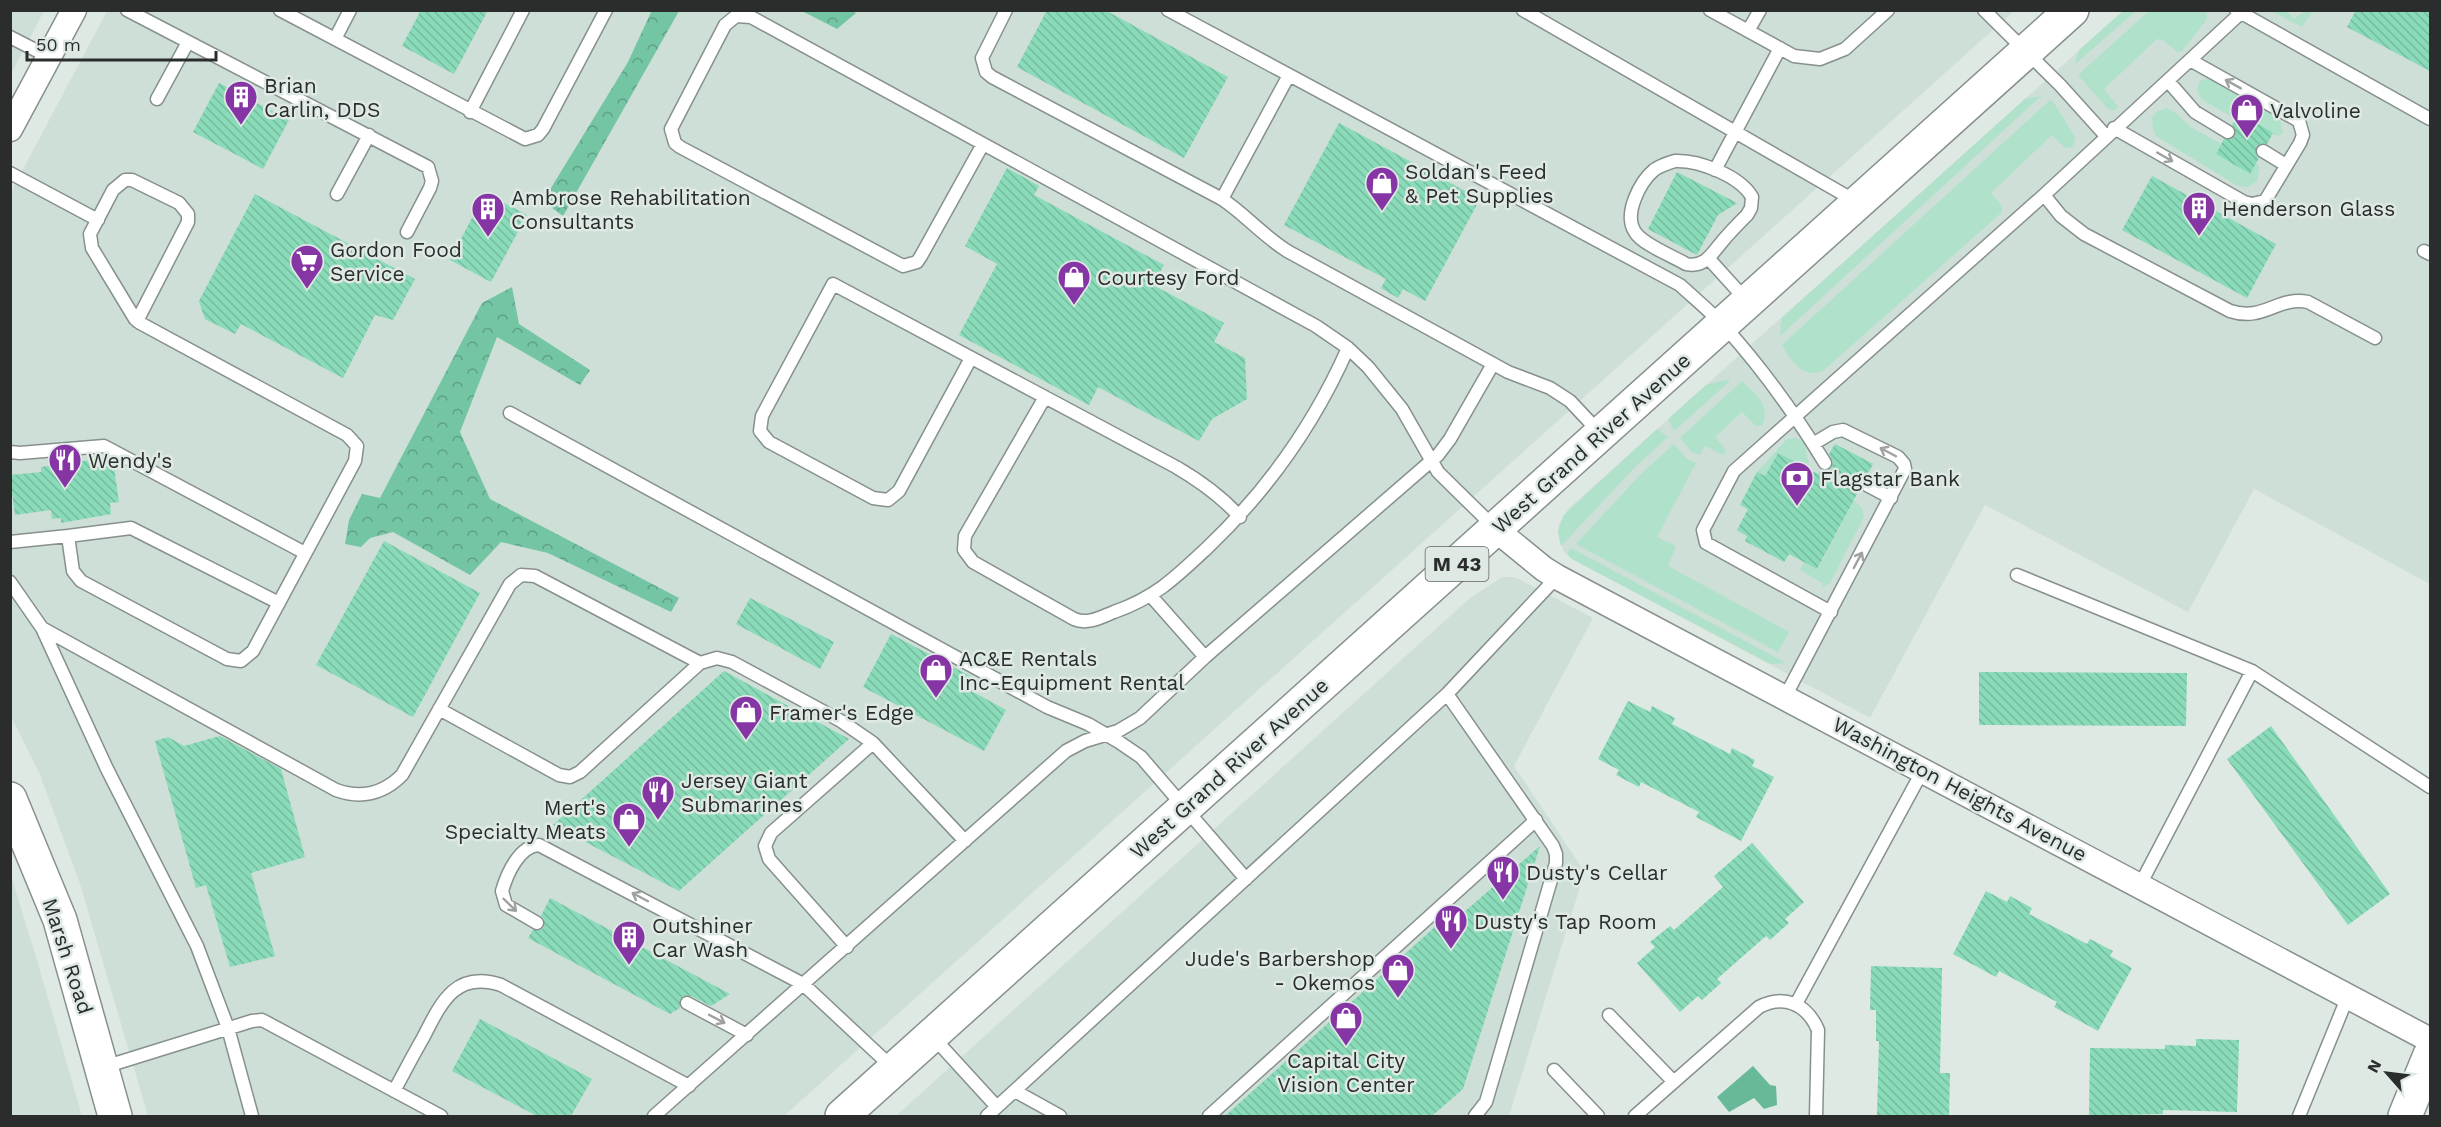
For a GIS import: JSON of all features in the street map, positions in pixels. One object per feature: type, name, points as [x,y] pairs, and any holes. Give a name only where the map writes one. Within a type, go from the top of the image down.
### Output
[{"type":"main road","name":"West Grand River Avenue","points":[[842,1116],[2072,10]]},
{"type":"main road","name":"Marsh Road","points":[[10,799],[60,920],[115,1116]]},
{"type":"main road","points":[[2405,1116],[2430,1055]]},
{"type":"street","points":[[10,129],[74,10]]},
{"type":"street","name":"Washington Heights Avenue","points":[[1496,529],[1557,577],[2430,1040]]},
{"type":"lane","points":[[127,10],[422,163],[432,174],[430,188],[407,232]]},
{"type":"lane","points":[[280,10],[518,137],[532,138],[538,135],[606,10]]},
{"type":"lane","points":[[335,39],[350,10]]},
{"type":"lane","points":[[470,112],[524,10]]},
{"type":"lane","points":[[1006,10],[984,51],[982,66],[986,72],[1222,200],[1243,213],[1279,246],[1493,364],[1562,394],[1601,434]]},
{"type":"lane","points":[[1168,10],[1680,285],[1723,324],[1795,414],[1825,463]]},
{"type":"lane","points":[[1523,10],[1734,134],[1858,203]]},
{"type":"lane","points":[[1710,10],[1794,56],[1806,58],[1820,58],[1845,49],[1888,10]]},
{"type":"lane","points":[[1748,31],[1760,10]]},
{"type":"lane","points":[[1984,10],[2110,132],[2252,204],[2260,203],[2269,196],[2302,135],[2299,121],[2190,60]]},
{"type":"lane","points":[[1831,612],[1710,546],[1702,535],[1734,471],[1795,414],[2044,195],[2240,12],[2430,119]]},
{"type":"lane","points":[[983,144],[921,256],[917,262],[903,266],[680,147],[671,136],[671,129],[725,25],[730,19],[744,15],[983,144],[1316,326],[1348,348],[1368,367],[1402,409],[1431,460],[1448,483],[1496,529]]},
{"type":"lane","points":[[10,37],[49,57]]},
{"type":"lane","points":[[157,99],[188,42]]},
{"type":"lane","points":[[1715,170],[1780,48]]},
{"type":"lane","points":[[1222,200],[1289,75]]},
{"type":"lane","points":[[2168,81],[2194,111],[2228,132]]},
{"type":"lane","points":[[337,194],[369,135]]},
{"type":"lane","points":[[2263,151],[2286,165]]},
{"type":"lane","points":[[1684,161],[1715,170],[1745,188],[1753,202],[1747,215],[1709,259],[1693,265],[1686,264],[1641,239],[1634,231],[1631,216],[1634,202],[1647,177],[1660,166],[1684,161]]},
{"type":"lane","points":[[10,173],[98,219]]},
{"type":"lane","points":[[68,536],[72,567],[78,578],[234,662],[248,657],[355,461],[357,446],[353,440],[137,321],[90,244],[90,234],[118,184],[132,180],[179,203],[188,214],[186,229],[137,321]]},
{"type":"lane","points":[[2044,195],[2061,216],[2084,234],[2230,311],[2250,315],[2283,303],[2300,300],[2308,302],[2375,338]]},
{"type":"lane","points":[[1709,259],[1747,302]]},
{"type":"lane","points":[[971,358],[899,491],[888,500],[873,498],[769,442],[760,431],[762,416],[833,284],[1194,477],[1211,489],[1240,517]]},
{"type":"lane","points":[[1045,397],[965,536],[964,550],[967,557],[1079,621],[1090,621],[1134,605],[1166,586],[1240,517],[1301,438],[1335,379],[1348,348]]},
{"type":"lane","points":[[654,1116],[1065,751],[1085,741],[1107,735],[1140,718],[1205,657],[1431,460],[1450,439],[1493,364]]},
{"type":"lane","points":[[510,413],[1047,707],[1107,735],[1141,757],[1246,879]]},
{"type":"lane","points":[[1785,697],[1905,469],[1898,457],[1848,431],[1833,432],[1813,444]]},
{"type":"lane","points":[[10,452],[104,446],[305,554]]},
{"type":"lane","points":[[1863,483],[1891,498]]},
{"type":"lane","points":[[10,542],[131,528],[279,603]]},
{"type":"lane","points":[[42,628],[347,794],[369,794],[393,784],[402,775],[510,584],[521,575],[535,576],[700,663]]},
{"type":"lane","points":[[2017,575],[2252,671],[2430,787]]},
{"type":"lane","points":[[987,1116],[1447,694],[1557,577]]},
{"type":"lane","points":[[10,582],[42,628],[107,769],[197,946],[228,1028],[252,1116]]},
{"type":"lane","points":[[1151,596],[1205,657]]},
{"type":"lane","points":[[439,709],[559,775],[570,777],[580,772],[700,663],[717,658],[732,662],[841,721],[873,743],[965,841]]},
{"type":"lane","points":[[2140,885],[2252,671]]},
{"type":"lane","points":[[1447,694],[1536,820],[1555,850],[1556,863],[1486,1102],[1475,1116]]},
{"type":"lane","points":[[847,947],[769,859],[765,846],[771,833],[873,743]]},
{"type":"lane","points":[[1796,1004],[1923,770]]},
{"type":"lane","points":[[1209,1116],[1536,820]]},
{"type":"lane","points":[[537,923],[506,905],[502,891],[520,855],[531,846],[539,845],[803,984],[894,1069]]},
{"type":"lane","points":[[394,1091],[441,1004],[454,989],[476,981],[489,981],[501,985],[688,1086]]},
{"type":"lane","points":[[2299,1116],[2348,996]]},
{"type":"lane","points":[[1635,1116],[1759,1007],[1777,1001],[1796,1004],[1813,1019],[1818,1030],[1816,1116]]},
{"type":"lane","points":[[687,1003],[747,1035]]},
{"type":"lane","points":[[1610,1015],[1674,1082]]},
{"type":"lane","points":[[102,1067],[228,1028],[262,1020],[441,1116]]},
{"type":"lane","points":[[932,1036],[997,1107]]},
{"type":"lane","points":[[1554,1070],[1598,1116]]},
{"type":"lane","points":[[1015,1091],[1060,1116]]},
{"type":"shaded area","points":[[11,11],[44,11],[11,74]]},
{"type":"shaded area","points":[[107,11],[2014,11],[784,1116],[148,1116],[80,884],[40,775],[11,716],[11,192]]},
{"type":"shaded area","points":[[2123,11],[2430,11],[2430,584],[2254,489],[2188,612],[1985,505],[1870,718],[1572,559],[1564,552],[1558,532],[1559,524],[1568,509]]},
{"type":"shaded area","points":[[2123,11],[2136,11],[2074,65],[2079,50]]},
{"type":"shaded area","points":[[2149,11],[2206,11],[2207,19],[2182,51],[2177,52],[2163,40],[2157,39],[2104,89],[2118,107],[2114,111],[2108,109],[2078,75]]},
{"type":"shaded area","points":[[2271,11],[2287,11],[2294,19],[2305,11],[2313,11],[2302,27]]},
{"type":"shaded area","points":[[2211,79],[2280,118],[2283,133],[2275,135],[2236,119],[2204,101],[2197,89],[2200,81]]},
{"type":"shaded area","points":[[2041,96],[1780,336],[1782,318],[2025,99]]},
{"type":"shaded area","points":[[2050,100],[2075,137],[2073,147],[2065,148],[2052,135],[1991,193],[2002,206],[2001,213],[1824,370],[1811,373],[1799,367],[1782,345]]},
{"type":"shaded area","points":[[2166,108],[2175,112],[2189,126],[2221,144],[2216,154],[2249,174],[2256,163],[2260,167],[2257,181],[2248,187],[2238,186],[2156,136],[2152,118],[2156,112]]},
{"type":"shaded area","points":[[1730,381],[1674,431],[1668,419],[1706,385]]},
{"type":"shaded area","points":[[1742,381],[1761,401],[1765,412],[1762,425],[1756,426],[1742,412],[1715,437],[1725,449],[1725,454],[1705,446],[1700,455],[1691,451],[1680,438]]},
{"type":"shaded area","points":[[1657,429],[1668,437],[1635,467],[1561,546],[1558,532],[1563,516]]},
{"type":"shaded area","points":[[1796,438],[1804,442],[1810,470],[1778,453],[1765,476],[1757,472],[1787,439]]},
{"type":"shaded area","points":[[1674,444],[1687,459],[1696,463],[1657,537],[1676,546],[1668,566],[1789,632],[1778,652],[1576,544],[1641,474]]},
{"type":"shaded area","points":[[1854,500],[1862,508],[1864,517],[1830,583],[1821,588],[1823,583],[1800,570],[1804,562],[1818,569]]},
{"type":"shaded area","points":[[1571,548],[1786,663],[1771,664],[1572,559],[1567,554]]},
{"type":"shaded area","points":[[1502,577],[1519,579],[1593,618],[1514,766],[1580,865],[1583,877],[1509,1116],[896,1116],[1470,598]]},
{"type":"shaded area","points":[[11,876],[37,960],[82,1116],[11,1116]]},
{"type":"shaded area","points":[[1753,1066],[1770,1085],[1776,1086],[1777,1105],[1764,1109],[1754,1098],[1729,1112],[1717,1097]]},
{"type":"green space","points":[[652,10],[679,11],[563,216],[543,201],[628,62]]},
{"type":"green space","points":[[851,10],[856,13],[837,29],[802,11]]},
{"type":"green space","points":[[512,287],[519,324],[590,370],[580,385],[497,337],[460,432],[490,499],[679,598],[671,612],[548,553],[501,542],[470,575],[393,532],[370,538],[361,547],[345,544],[349,520],[362,494],[380,498],[482,303]]},
{"type":"building","points":[[421,10],[488,10],[454,74],[402,46]]},
{"type":"building","points":[[1047,10],[1105,10],[1228,77],[1184,158],[1017,67]]},
{"type":"building","points":[[2356,10],[2430,10],[2430,71],[2347,27]]},
{"type":"building","name":"Brian Carlin, DDS","points":[[219,83],[289,120],[263,169],[193,132]]},
{"type":"building","name":"Valvoline","points":[[2240,113],[2273,133],[2267,144],[2260,144],[2256,147],[2256,154],[2259,158],[2250,174],[2216,154],[2224,139],[2231,139],[2235,136],[2235,129],[2232,125]]},
{"type":"building","name":"Soldan's Feed & Pet Supplies","points":[[1339,123],[1480,199],[1425,301],[1403,289],[1398,298],[1381,288],[1386,279],[1284,225]]},
{"type":"building","name":"Courtesy Ford","points":[[1007,168],[1039,186],[1034,195],[1164,265],[1153,285],[1224,323],[1214,342],[1245,358],[1247,399],[1212,419],[1199,441],[1098,387],[1089,405],[959,335],[997,264],[965,246]]},
{"type":"building","points":[[1677,172],[1737,203],[1718,215],[1697,255],[1648,229]]},
{"type":"building","name":"Henderson Glass","points":[[2152,176],[2276,244],[2247,298],[2122,230]]},
{"type":"building","name":"Ambrose Rehabilitation Consultants","points":[[485,193],[527,215],[491,282],[450,260]]},
{"type":"building","name":"Gordon Food Service","points":[[255,194],[415,279],[393,320],[375,315],[343,378],[241,324],[235,334],[205,319],[199,301]]},
{"type":"building","name":"Flagstar Bank","points":[[1835,444],[1873,464],[1867,476],[1859,476],[1856,480],[1856,487],[1859,490],[1817,569],[1789,554],[1784,562],[1745,541],[1747,536],[1737,530],[1748,509],[1740,505],[1757,472],[1765,476],[1778,453],[1818,474],[1821,470],[1826,471],[1832,467],[1833,462],[1829,454]]},
{"type":"building","name":"Wendy's","points":[[99,459],[114,467],[119,502],[110,503],[111,514],[61,523],[61,518],[52,519],[51,510],[15,515],[10,475],[41,472],[41,467]]},
{"type":"building","points":[[384,541],[480,593],[413,717],[316,665]]},
{"type":"building","points":[[750,598],[834,642],[820,669],[736,624]]},
{"type":"building","name":"AC&E Rentals Inc-Equipment Rental","points":[[891,634],[972,677],[966,688],[1006,710],[984,751],[863,687]]},
{"type":"building","points":[[724,671],[849,739],[679,891],[553,825]]},
{"type":"building","points":[[1979,672],[2187,673],[2186,726],[1979,725]]},
{"type":"building","points":[[1628,701],[1650,712],[1652,706],[1675,718],[1672,724],[1730,754],[1732,748],[1755,760],[1752,766],[1774,777],[1741,841],[1696,817],[1699,812],[1641,782],[1639,787],[1616,775],[1619,770],[1598,759]]},
{"type":"building","points":[[2271,726],[2390,894],[2348,925],[2227,759]]},
{"type":"building","points":[[220,736],[281,769],[305,857],[251,873],[275,956],[230,967],[206,885],[196,888],[155,741],[168,737],[184,746]]},
{"type":"building","points":[[1752,843],[1804,902],[1785,919],[1789,923],[1770,940],[1766,936],[1717,979],[1721,983],[1702,1000],[1698,996],[1680,1012],[1637,963],[1655,947],[1650,942],[1670,926],[1674,930],[1723,887],[1714,876]]},
{"type":"building","points":[[1540,846],[1463,1089],[1432,1116],[1225,1116],[1457,907],[1463,913]]},
{"type":"building","points":[[1986,891],[2007,902],[2010,896],[2032,908],[2029,914],[2087,944],[2090,939],[2113,951],[2110,956],[2132,968],[2098,1031],[2054,1007],[2057,1002],[1999,971],[1996,977],[1953,954]]},
{"type":"building","name":"Outshiner Car Wash","points":[[550,898],[730,994],[711,1006],[691,996],[683,996],[680,1000],[680,1008],[670,1014],[528,938],[533,930],[541,930],[544,927],[544,919],[541,916]]},
{"type":"building","points":[[1871,966],[1942,968],[1940,1073],[1950,1073],[1949,1116],[1877,1115],[1879,1041],[1876,1041],[1876,1010],[1870,1010]]},
{"type":"building","points":[[480,1019],[592,1079],[571,1116],[537,1116],[452,1071]]},
{"type":"building","points":[[2196,1039],[2239,1040],[2237,1112],[2163,1110],[2163,1114],[2089,1116],[2090,1048],[2165,1049],[2165,1045],[2196,1046]]},
{"type":"place","name":"Brian Carlin, DDS","points":[[241,126]]},
{"type":"place","name":"Valvoline","points":[[2247,139]]},
{"type":"place","name":"Soldan's Feed & Pet Supplies","points":[[1382,212]]},
{"type":"place","name":"Henderson Glass","points":[[2199,237]]},
{"type":"place","name":"Ambrose Rehabilitation Consultants","points":[[488,238]]},
{"type":"place","name":"Gordon Food Service","points":[[307,290]]},
{"type":"place","name":"Courtesy Ford","points":[[1074,306]]},
{"type":"place","name":"Wendy's","points":[[65,489]]},
{"type":"place","name":"Flagstar Bank","points":[[1797,507]]},
{"type":"place","name":"AC&E Rentals Inc-Equipment Rental","points":[[936,699]]},
{"type":"place","name":"Framer's Edge","points":[[746,741]]},
{"type":"place","name":"Jersey Giant Submarines","points":[[658,821]]},
{"type":"place","name":"Mert's Specialty Meats","points":[[629,848]]},
{"type":"place","name":"Dusty's Cellar","points":[[1503,901]]},
{"type":"place","name":"Dusty's Tap Room","points":[[1451,950]]},
{"type":"place","name":"Outshiner Car Wash","points":[[629,966]]},
{"type":"place","name":"Jude's Barbershop - Okemos","points":[[1398,999]]},
{"type":"place","name":"Capital City Vision Center","points":[[1346,1047]]}]
